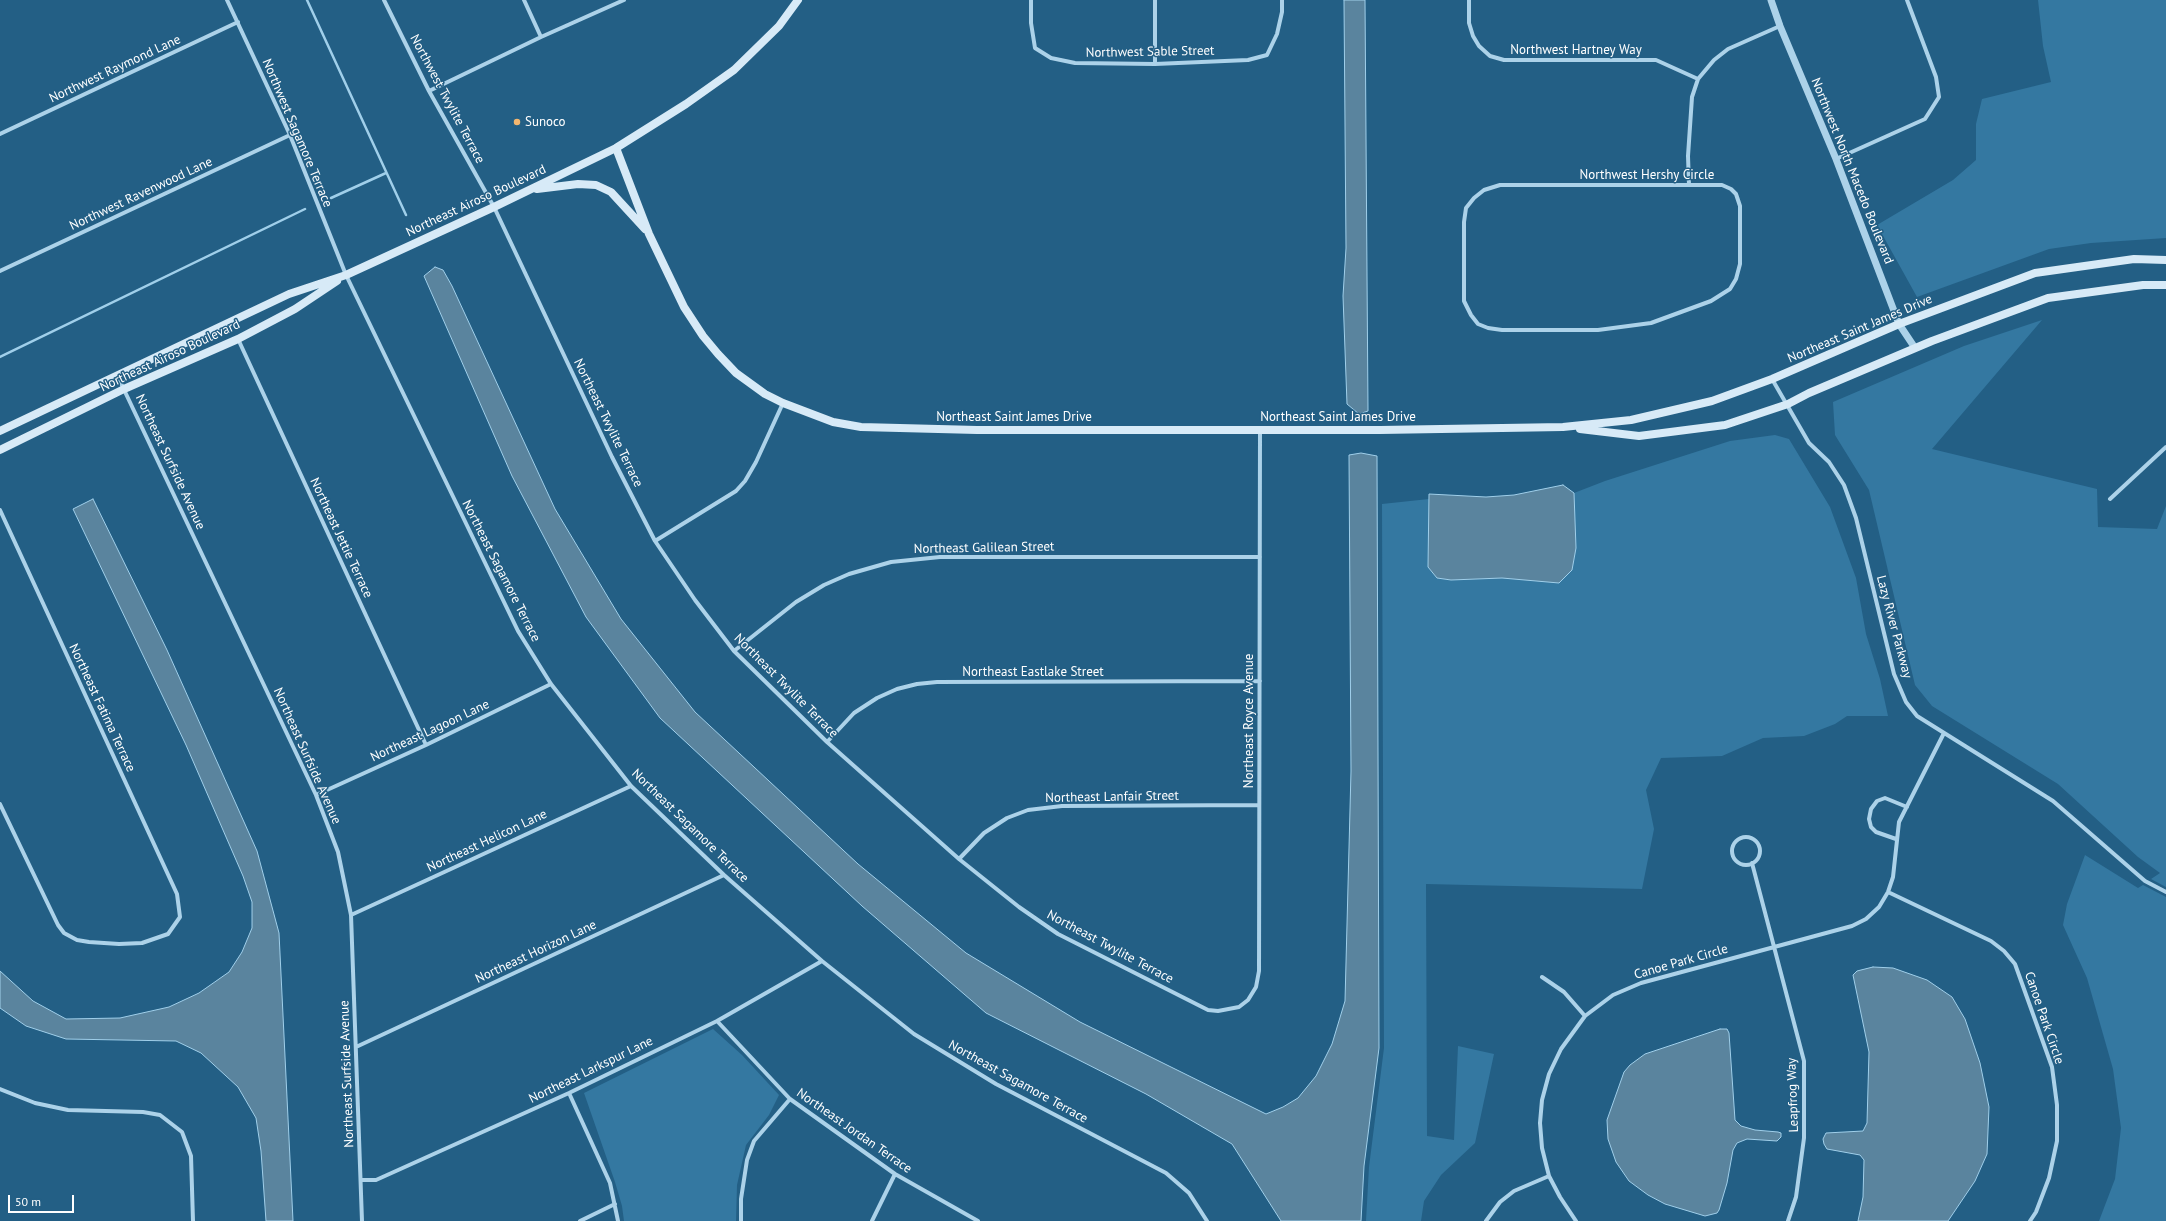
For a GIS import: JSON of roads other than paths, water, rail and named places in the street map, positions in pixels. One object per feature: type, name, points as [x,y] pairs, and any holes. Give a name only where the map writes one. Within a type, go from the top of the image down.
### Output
[{"type":"main road","name":"Northeast Airoso Boulevard","points":[[0,431],[289,294],[346,275],[494,207],[616,148],[686,104],[734,70],[779,26],[798,0]]},
{"type":"main road","name":"Northeast Saint James Drive","points":[[616,148],[649,234],[684,307],[703,336],[736,373],[765,394],[783,403],[833,422],[861,427],[977,430],[1563,427],[1631,420],[1664,414],[1712,401],[1772,379],[1899,324],[2035,273],[2134,259],[2166,260]]},
{"type":"main road","points":[[530,189],[578,184],[596,185],[611,192],[649,234]]},
{"type":"main road","name":"Northeast Airoso Boulevard","points":[[0,450],[124,389],[238,339],[295,309],[346,275]]},
{"type":"main road","name":"Northeast Saint James Drive","points":[[1563,427],[1639,436],[1680,432],[1725,425],[1788,404],[1809,393],[1915,348],[2048,298],[2143,285],[2166,285]]},
{"type":"street","name":"Northwest Sagamore Terrace","points":[[227,0],[290,135],[346,275]]},
{"type":"street","name":"Northwest Twylite Terrace","points":[[384,0],[429,91],[494,207]]},
{"type":"street","points":[[524,0],[541,37]]},
{"type":"street","points":[[429,91],[541,37],[624,0]]},
{"type":"street","name":"Northwest Sable Street","points":[[1031,0],[1031,24],[1035,48],[1052,58],[1075,63],[1155,64],[1248,60],[1267,55],[1277,34],[1282,12],[1282,0]]},
{"type":"street","points":[[1155,0],[1155,64]]},
{"type":"street","name":"Northwest Hartney Way","points":[[1469,0],[1469,23],[1473,36],[1478,46],[1490,56],[1504,60],[1656,60],[1668,64],[1698,79]]},
{"type":"street","name":"Northwest North Macedo Boulevard","points":[[1771,0],[1780,26],[1836,159],[1899,324],[1915,348]]},
{"type":"street","points":[[1836,159],[1925,119],[1939,98],[1936,77],[1906,0]]},
{"type":"street","name":"Northwest Raymond Lane","points":[[0,134],[238,22]]},
{"type":"street","points":[[1689,185],[1688,156],[1692,97],[1698,79],[1714,60],[1728,49],[1780,26]]},
{"type":"street","name":"Northwest Ravenwood Lane","points":[[0,272],[290,135]]},
{"type":"street","name":"Northwest Hershy Circle","points":[[1722,184],[1736,194],[1740,206],[1740,264],[1736,279],[1730,289],[1712,301],[1651,322],[1598,330],[1502,330],[1488,328],[1478,324],[1471,315],[1464,301],[1464,222],[1466,208],[1474,198],[1484,190],[1500,185],[1689,185],[1722,184]]},
{"type":"street","name":"Northeast Twylite Terrace","points":[[494,207],[612,457],[655,540],[695,600],[734,651],[827,742],[959,859],[1019,907],[1058,934],[1208,1010],[1218,1011],[1239,1007]]},
{"type":"street","name":"Northeast Sagamore Terrace","points":[[346,275],[518,631],[551,684],[631,786],[724,875],[822,961],[914,1034],[996,1084],[1166,1173],[1189,1193],[1207,1221]]},
{"type":"street","name":"Northeast Jettie Terrace","points":[[238,339],[426,745]]},
{"type":"street","name":"Northeast Surfside Avenue","points":[[118,376],[316,795],[338,852],[351,915],[362,1221]]},
{"type":"street","name":"Lazy River Parkway","points":[[1772,379],[1788,404],[1809,443],[1829,462],[1844,485],[1856,518],[1894,674],[1906,702],[1917,716],[2053,801],[2145,881],[2166,892]]},
{"type":"street","points":[[655,540],[736,491],[745,481],[756,462],[783,403]]},
{"type":"street","name":"Northeast Royce Avenue","points":[[1239,1007],[1248,1000],[1256,987],[1259,971],[1260,429]]},
{"type":"street","points":[[2110,499],[2166,447]]},
{"type":"street","name":"Northeast Fatima Terrace","points":[[0,510],[178,894],[180,916],[168,934],[142,942],[89,942],[77,940],[64,933],[58,925],[0,804]]},
{"type":"street","name":"Northeast Galilean Street","points":[[734,651],[796,602],[824,585],[849,574],[891,562],[940,558],[1260,557]]},
{"type":"street","name":"Northeast Eastlake Street","points":[[827,742],[854,713],[876,698],[897,689],[917,684],[937,682],[1260,681]]},
{"type":"street","name":"Northeast Lagoon Lane","points":[[316,795],[426,745],[551,684]]},
{"type":"street","name":"Canoe Park Circle","points":[[1576,1221],[1560,1198],[1549,1176],[1542,1148],[1540,1123],[1542,1100],[1549,1074],[1561,1049],[1585,1016],[1613,995],[1640,983],[1852,926],[1866,919],[1879,907],[1888,892],[1893,877],[1899,822],[1944,734]]},
{"type":"street","name":"Northeast Helicon Lane","points":[[351,915],[631,786]]},
{"type":"street","points":[[1896,839],[1876,832],[1871,827],[1869,818],[1871,809],[1876,801],[1885,798],[1907,807]]},
{"type":"street","name":"Northeast Lanfair Street","points":[[959,859],[984,833],[1007,818],[1028,810],[1062,806],[1259,805]]},
{"type":"street","points":[[1740,838],[1749,838],[1757,843],[1759,852],[1758,856],[1752,863],[1740,863],[1734,857],[1734,844],[1740,838]]},
{"type":"street","name":"Leapfrog Way","points":[[1752,863],[1776,946],[1804,1061],[1804,1138],[1796,1198],[1788,1221]]},
{"type":"street","name":"Northeast Horizon Lane","points":[[356,1047],[724,875]]},
{"type":"street","name":"Canoe Park Circle","points":[[1888,892],[1991,941],[2004,951],[2015,964],[2052,1067],[2057,1105],[2056,1141],[2049,1178],[2036,1212],[2030,1221]]},
{"type":"street","name":"Northeast Larkspur Lane","points":[[361,1180],[376,1180],[569,1093],[717,1021],[822,961]]},
{"type":"street","points":[[1542,977],[1564,992],[1585,1016]]},
{"type":"street","name":"Northeast Jordan Terrace","points":[[717,1021],[790,1099],[895,1174],[978,1221]]},
{"type":"street","points":[[0,1089],[35,1103],[68,1110],[143,1112],[160,1115],[182,1132],[191,1156],[193,1221]]},
{"type":"street","points":[[569,1093],[610,1183],[618,1221]]},
{"type":"street","points":[[741,1221],[741,1199],[747,1160],[754,1140],[790,1099]]},
{"type":"street","points":[[872,1221],[895,1174]]},
{"type":"street","points":[[1486,1221],[1500,1202],[1514,1191],[1549,1176]]},
{"type":"street","points":[[580,1221],[615,1204]]},
{"type":"waterway","points":[[307,0],[406,215]]},
{"type":"waterway","points":[[331,198],[386,173]]},
{"type":"waterway","points":[[0,357],[305,209]]},
{"type":"place","name":"Sunoco","points":[[517,122]]}]
